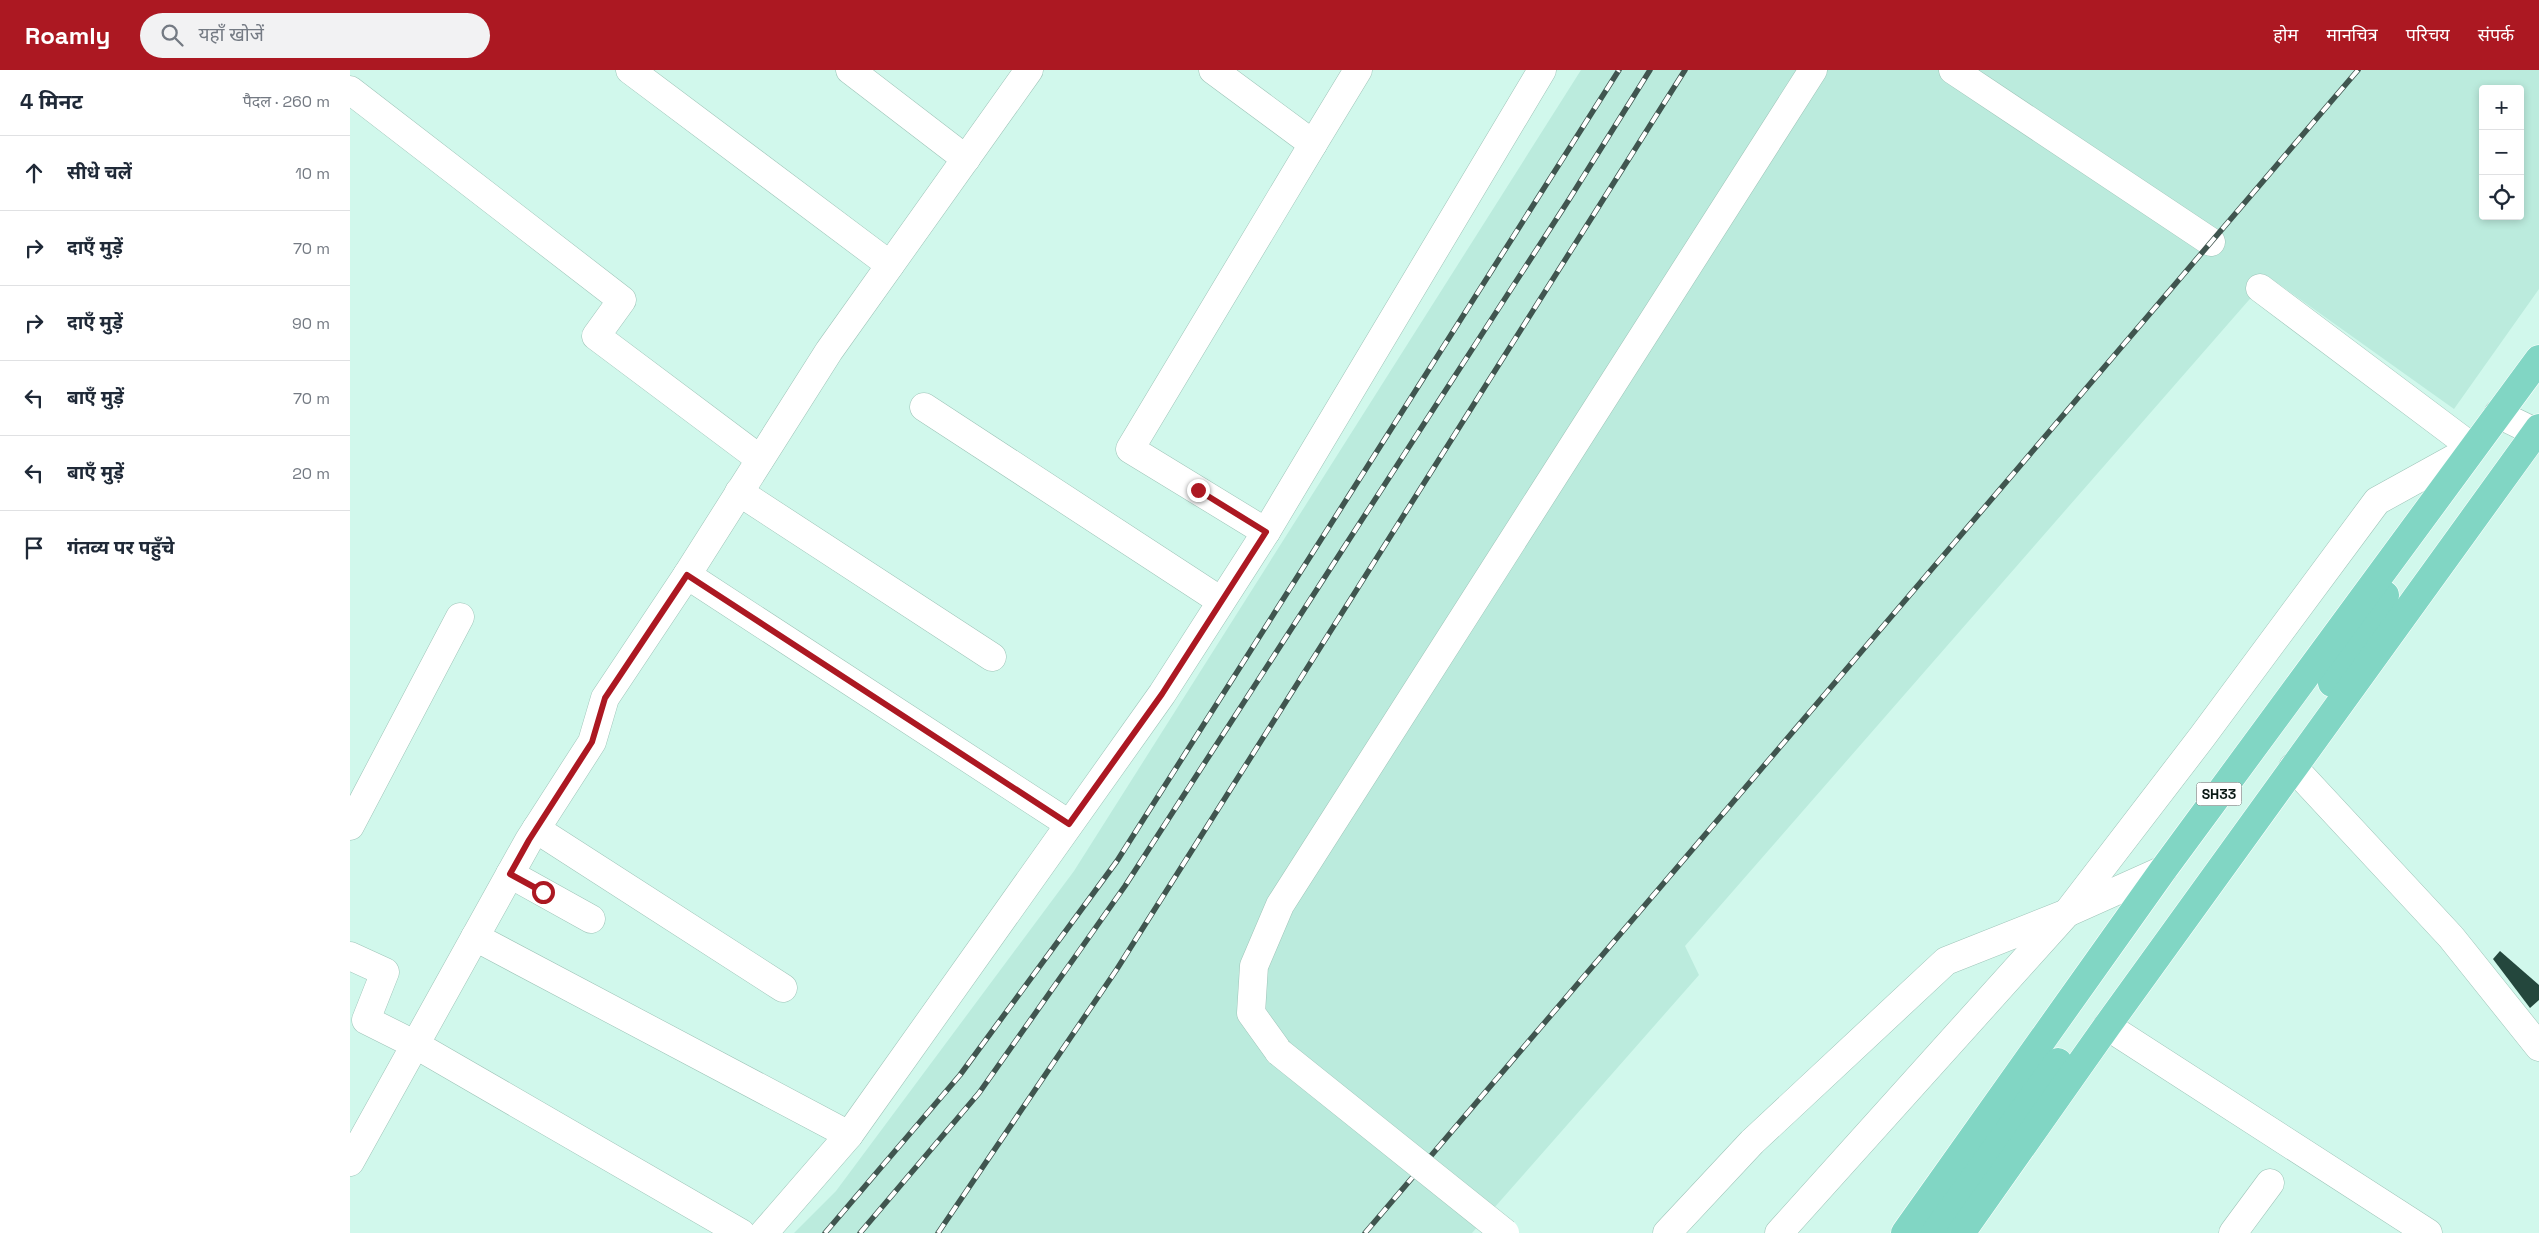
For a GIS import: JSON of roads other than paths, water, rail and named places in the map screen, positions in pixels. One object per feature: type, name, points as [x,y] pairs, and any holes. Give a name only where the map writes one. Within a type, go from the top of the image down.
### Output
[{"type":"main road","name":"SH33","points":[[1906,1233],[2163,870],[2539,359]]},
{"type":"main road","name":"SH33","points":[[1962,1233],[2107,1026],[2293,767],[2508,470],[2538,432]]},
{"type":"main road","points":[[2332,684],[2473,448]]},
{"type":"main road","points":[[1935,1233],[2332,684],[2508,470]]},
{"type":"street","points":[[630,70],[890,265]]},
{"type":"street","points":[[850,70],[966,159]]},
{"type":"street","points":[[350,1162],[510,874],[536,829],[592,742],[605,698],[687,575],[829,351],[1029,70]]},
{"type":"street","points":[[1213,70],[1313,144]]},
{"type":"street","points":[[1266,532],[1130,449],[1358,70]]},
{"type":"street","points":[[764,1233],[849,1135],[1162,694],[1266,532],[1542,70]]},
{"type":"street","points":[[1505,1233],[1279,1052],[1251,1013],[1254,966],[1280,904],[1814,70]]},
{"type":"street","points":[[1953,70],[2211,242]]},
{"type":"street","points":[[350,90],[622,300],[596,336],[760,459]]},
{"type":"street","points":[[1779,1233],[2067,913],[2202,737],[2377,501],[2473,448],[2260,288]]},
{"type":"street","points":[[924,408],[1221,601]]},
{"type":"street","points":[[2498,414],[2538,432]]},
{"type":"street","points":[[739,492],[992,656]]},
{"type":"street","points":[[687,575],[1069,824]]},
{"type":"street","points":[[350,826],[460,617]]},
{"type":"street","points":[[2293,767],[2535,1032]]},
{"type":"street","points":[[536,829],[783,988]]},
{"type":"street","points":[[1667,1233],[1752,1142],[1946,961],[2067,913],[2163,870]]},
{"type":"street","points":[[510,874],[592,919]]},
{"type":"street","points":[[475,937],[849,1135]]},
{"type":"street","points":[[350,956],[385,972],[366,1020],[416,1045],[741,1233]]},
{"type":"street","points":[[2107,1026],[2428,1233]]},
{"type":"street","points":[[2233,1233],[2270,1182]]},
{"type":"railway","points":[[825,1233],[960,1075],[1117,861],[1619,70]]},
{"type":"railway","points":[[860,1233],[979,1093],[1125,886],[1570,198],[1650,70]]},
{"type":"railway","points":[[938,1233],[1117,969],[1685,70]]},
{"type":"railway","points":[[1365,1233],[2358,70]]}]
